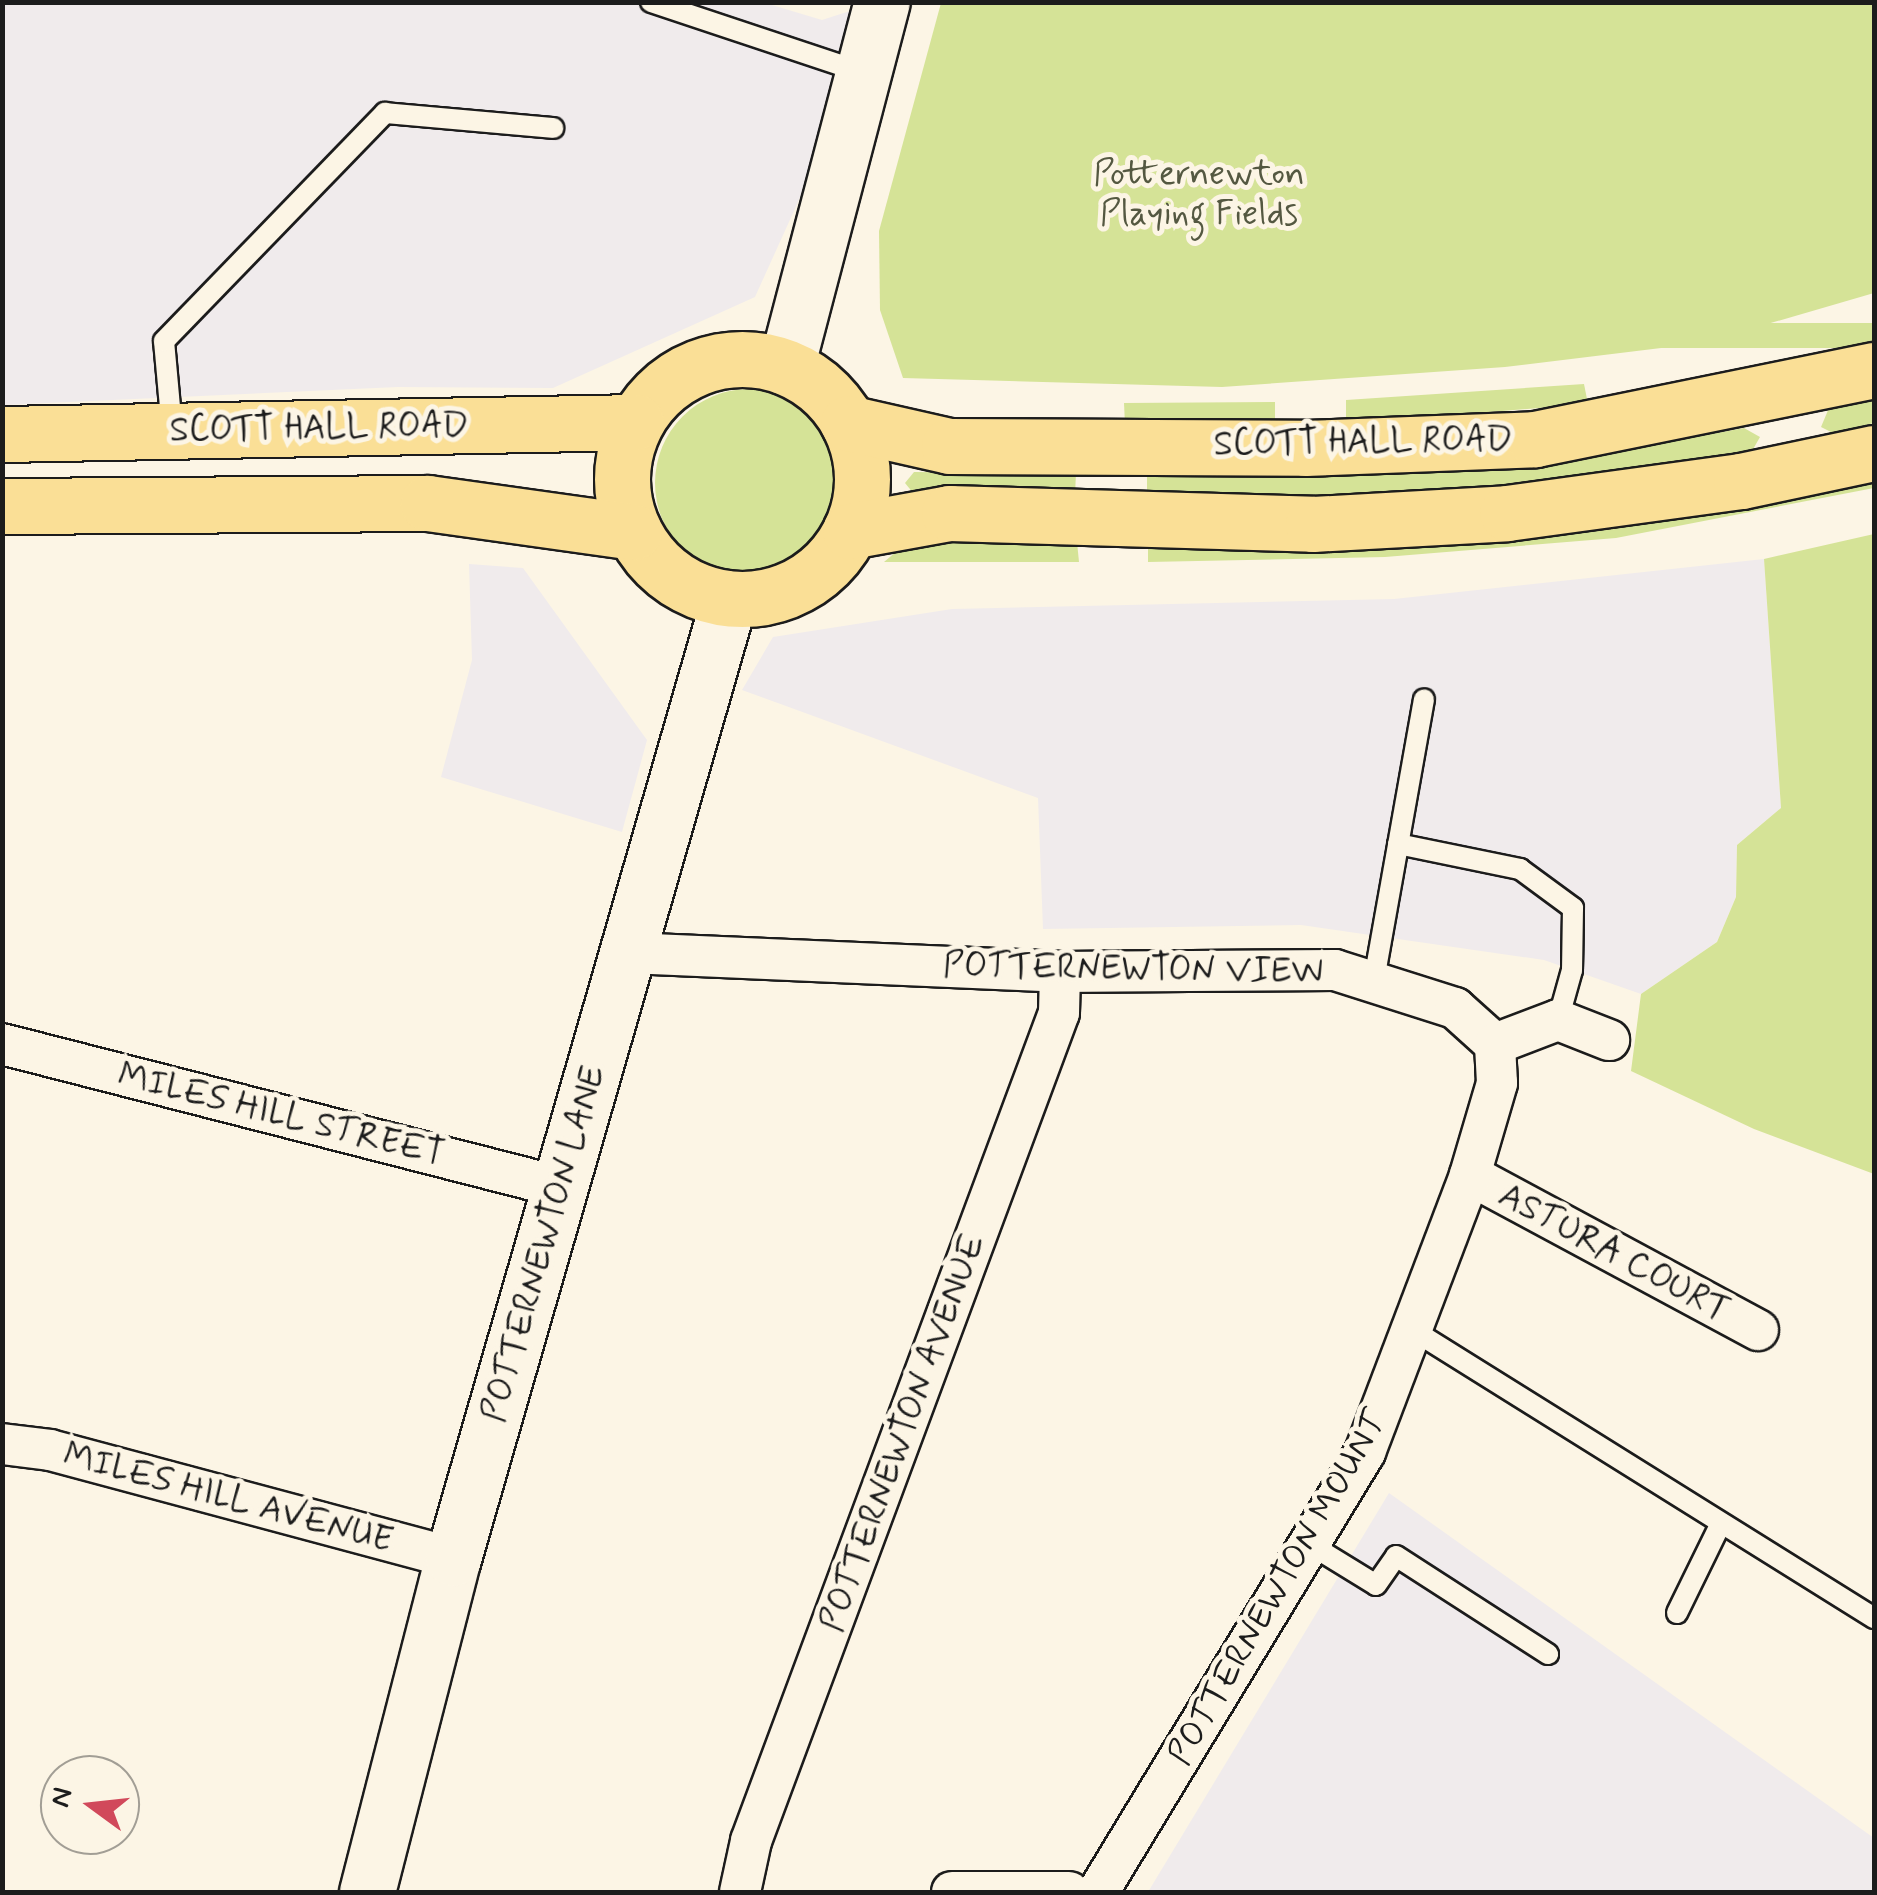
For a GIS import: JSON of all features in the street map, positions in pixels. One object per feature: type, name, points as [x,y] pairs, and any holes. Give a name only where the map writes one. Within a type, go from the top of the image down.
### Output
[{"type":"highway","points":[[760,360],[786,368],[820,388],[848,423],[862,480],[850,530],[834,558],[790,590],[729,599],[669,575],[634,532],[621,474],[636,422],[670,383],[698,367],[760,360]]},
{"type":"highway","name":"SCOTT HALL ROAD","points":[[848,423],[949,446],[1305,448],[1534,438],[1874,370]]},
{"type":"highway","points":[[1782,391],[1801,469]]},
{"type":"highway","name":"SCOTT HALL ROAD","points":[[2,434],[636,422]]},
{"type":"highway","name":"SCOTT HALL ROAD","points":[[850,530],[949,513],[1313,524],[1506,513],[1801,469],[1874,453]]},
{"type":"highway","points":[[2,506],[428,503],[634,532]]},
{"type":"main road","points":[[786,368],[882,2]]},
{"type":"main road","name":"POTTERNEWTON LANE","points":[[367,1892],[452,1558],[729,599]]},
{"type":"street","name":"POTTERNEWTON VIEW","points":[[629,953],[1060,972],[1292,968],[1374,980],[1455,1008],[1496,1044]]},
{"type":"street","name":"POTTERNEWTON AVENUE","points":[[740,1892],[750,1841],[1059,1013],[1060,972]]},
{"type":"street","points":[[1496,1044],[1558,1020],[1610,1040]]},
{"type":"street","name":"MILES HILL STREET","points":[[2,1044],[560,1186]]},
{"type":"street","name":"POTTERNEWTON MOUNT","points":[[1098,1892],[1365,1452],[1416,1332],[1470,1175],[1497,1083],[1496,1044]]},
{"type":"street","name":"ASTURA COURT","points":[[1470,1175],[1758,1330]]},
{"type":"street","name":"MILES HILL AVENUE","points":[[2,1444],[50,1450],[452,1558]]},
{"type":"street","points":[[952,1892],[1069,1892]]},
{"type":"lane","points":[[651,2],[864,72]]},
{"type":"lane","points":[[172,431],[164,342],[385,113],[553,128]]},
{"type":"lane","points":[[1374,980],[1424,700]]},
{"type":"lane","points":[[1398,844],[1520,869],[1574,908],[1572,970],[1558,1020]]},
{"type":"lane","points":[[1416,1332],[1874,1618]]},
{"type":"lane","points":[[1677,1613],[1722,1523]]},
{"type":"lane","points":[[1311,1545],[1376,1585],[1396,1556],[1548,1654]]},
{"type":"shaded area","points":[[762,2],[822,20],[856,9],[812,171],[755,297],[553,388],[398,387],[3,405],[2,3]]},
{"type":"shaded area","points":[[1764,559],[1781,808],[1737,845],[1736,897],[1717,942],[1641,994],[1544,960],[1301,925],[1043,929],[1038,798],[742,690],[773,637],[952,609],[1394,599]]},
{"type":"shaded area","points":[[469,564],[523,568],[647,740],[622,832],[441,777],[472,660]]},
{"type":"shaded area","points":[[1389,1493],[1874,1838],[1874,1892],[1148,1892]]},
{"type":"green space","name":"Potternewton Playing Fields","points":[[941,3],[1874,3],[1874,293],[1702,343],[1505,367],[1222,387],[903,378],[880,310],[879,231]]},
{"type":"green space","points":[[1602,323],[1874,323],[1874,348],[1602,348]]},
{"type":"green space","points":[[1584,384],[1588,404],[1346,424],[1346,400]]},
{"type":"green space","points":[[749,389],[785,396],[815,417],[836,447],[843,483],[836,519],[815,549],[785,570],[749,577],[713,570],[683,549],[662,519],[655,483],[662,447],[683,417],[713,396]]},
{"type":"green space","points":[[1874,400],[1874,423],[1833,433],[1821,427],[1829,408]]},
{"type":"green space","points":[[1275,402],[1275,421],[1125,425],[1124,403]]},
{"type":"green space","points":[[1744,428],[1760,437],[1752,451],[1582,482],[1325,497],[1147,496],[1147,473],[1468,470],[1576,459]]},
{"type":"green space","points":[[1874,469],[1874,488],[1616,538],[1385,557],[1148,562],[1148,542]]},
{"type":"green space","points":[[914,472],[1076,473],[1075,495],[914,494],[905,483]]},
{"type":"green space","points":[[1874,534],[1874,1174],[1754,1129],[1631,1071],[1641,994],[1717,942],[1736,897],[1737,845],[1781,808],[1764,559]]},
{"type":"green space","points":[[937,539],[1077,542],[1079,562],[884,562],[904,545]]}]
